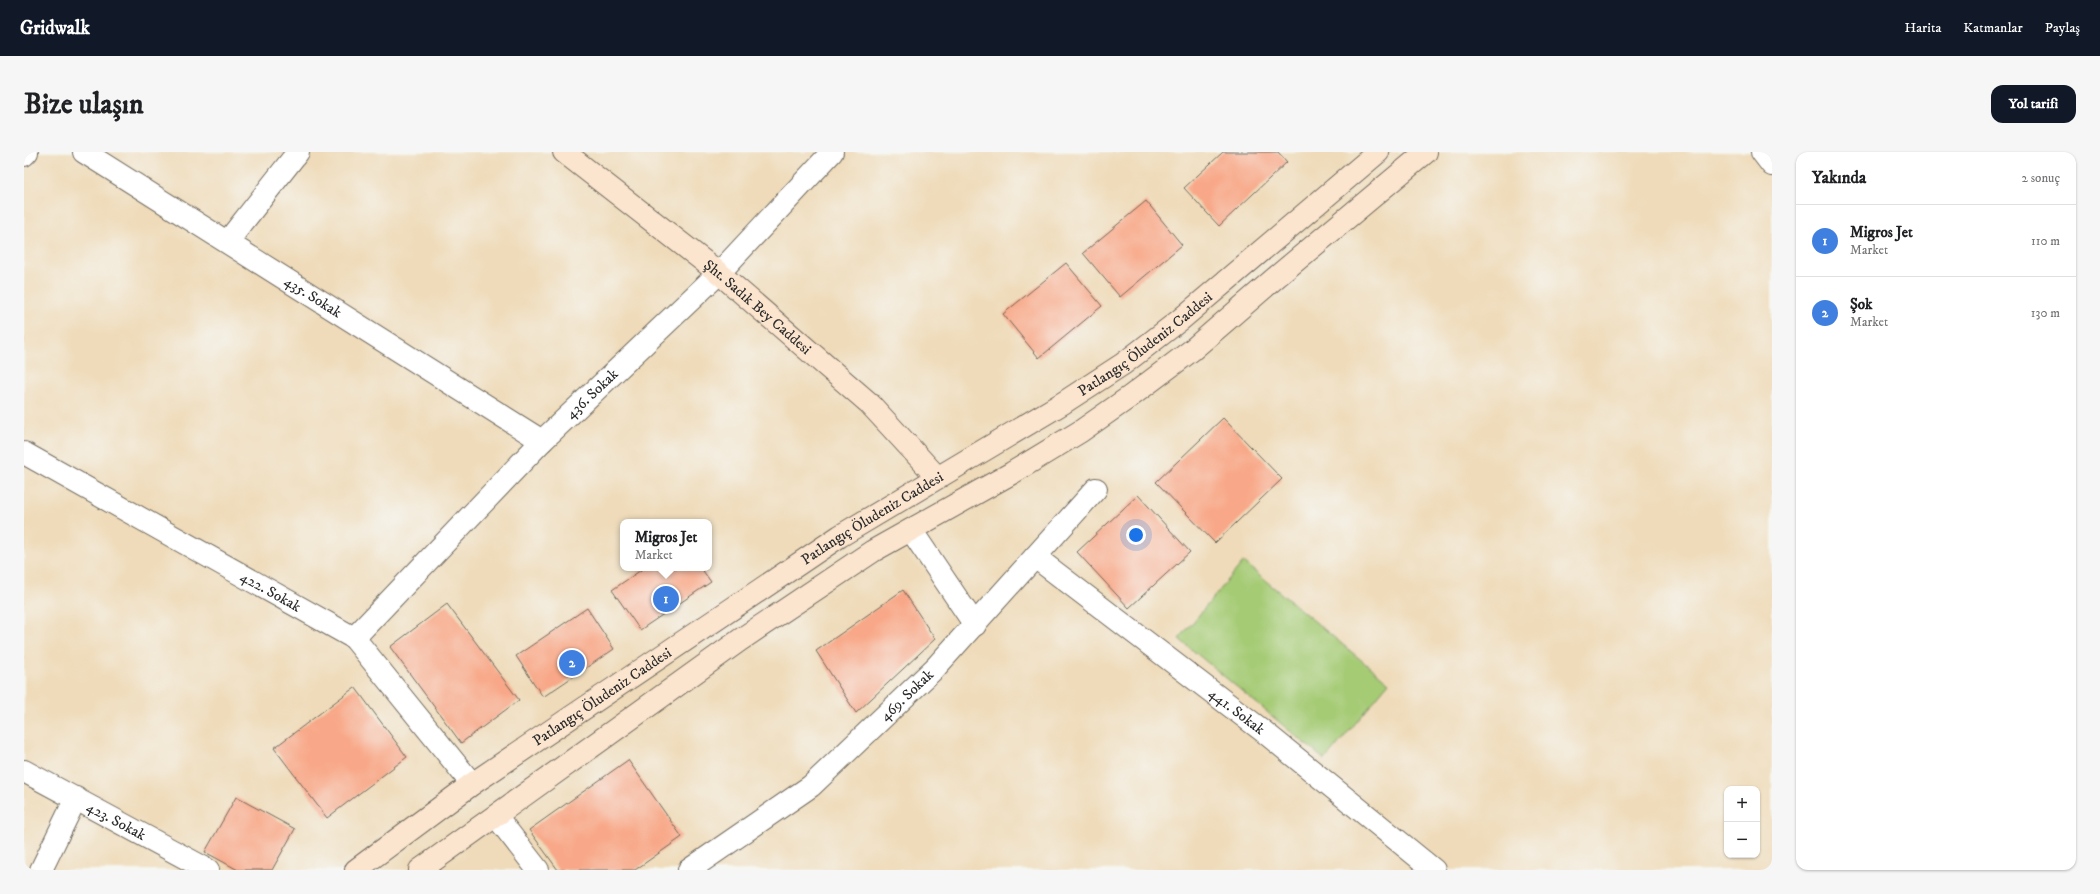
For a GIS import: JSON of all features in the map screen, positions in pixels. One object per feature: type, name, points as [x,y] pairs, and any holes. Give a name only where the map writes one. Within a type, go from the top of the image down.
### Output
[{"type":"main road","name":"Şht. Sadık Bey Caddesi","points":[[564,152],[719,273],[868,403],[937,477]]},
{"type":"main road","name":"Patlangıç Öludeniz Caddesi","points":[[356,870],[472,784],[827,544],[1064,402],[1124,364],[1186,315],[1378,152]]},
{"type":"main road","name":"Patlangıç Öludeniz Caddesi","points":[[420,870],[740,640],[873,551],[1071,437],[1130,396],[1192,350],[1274,279],[1426,152]]},
{"type":"street","points":[[24,155],[27,152]]},
{"type":"street","name":"435. Sokak","points":[[84,152],[228,241],[542,441]]},
{"type":"street","points":[[228,241],[298,152]]},
{"type":"street","name":"436. Sokak","points":[[354,638],[542,441],[719,273],[832,152]]},
{"type":"street","points":[[1762,152],[1772,165]]},
{"type":"street","name":"422. Sokak","points":[[26,460],[354,638],[472,784]]},
{"type":"street","name":"469. Sokak","points":[[689,870],[811,786],[935,668],[1096,489]]},
{"type":"street","points":[[911,530],[975,625]]},
{"type":"street","name":"441. Sokak","points":[[1035,557],[1263,731],[1434,870]]},
{"type":"street","name":"423. Sokak","points":[[24,771],[208,870]]},
{"type":"street","points":[[41,870],[76,798]]},
{"type":"street","points":[[496,816],[538,870]]},
{"type":"green space","points":[[1243,562],[1389,683],[1325,760],[1179,639]]},
{"type":"building","points":[[1223,152],[1278,152],[1287,162],[1219,226],[1184,188]]},
{"type":"building","points":[[1146,201],[1182,245],[1120,297],[1083,253]]},
{"type":"building","points":[[1066,263],[1102,306],[1039,358],[1003,314]]},
{"type":"building","points":[[1223,418],[1282,479],[1215,543],[1156,482]]},
{"type":"building","points":[[1138,495],[1190,552],[1129,608],[1077,552]]},
{"type":"building","points":[[640,571],[703,571],[711,582],[640,630],[612,590]]},
{"type":"building","points":[[903,590],[935,639],[856,713],[816,651]]},
{"type":"building","points":[[447,604],[519,700],[461,743],[390,647]]},
{"type":"building","points":[[587,608],[614,649],[543,697],[516,656]]},
{"type":"building","points":[[355,687],[407,757],[327,818],[274,748]]},
{"type":"building","points":[[628,760],[682,837],[635,870],[558,870],[529,830]]},
{"type":"building","points":[[236,797],[295,829],[272,870],[238,870],[205,852]]},
{"type":"place","name":"Migros Jet","points":[[666,599]]},
{"type":"place","name":"Şok","points":[[572,663]]}]
